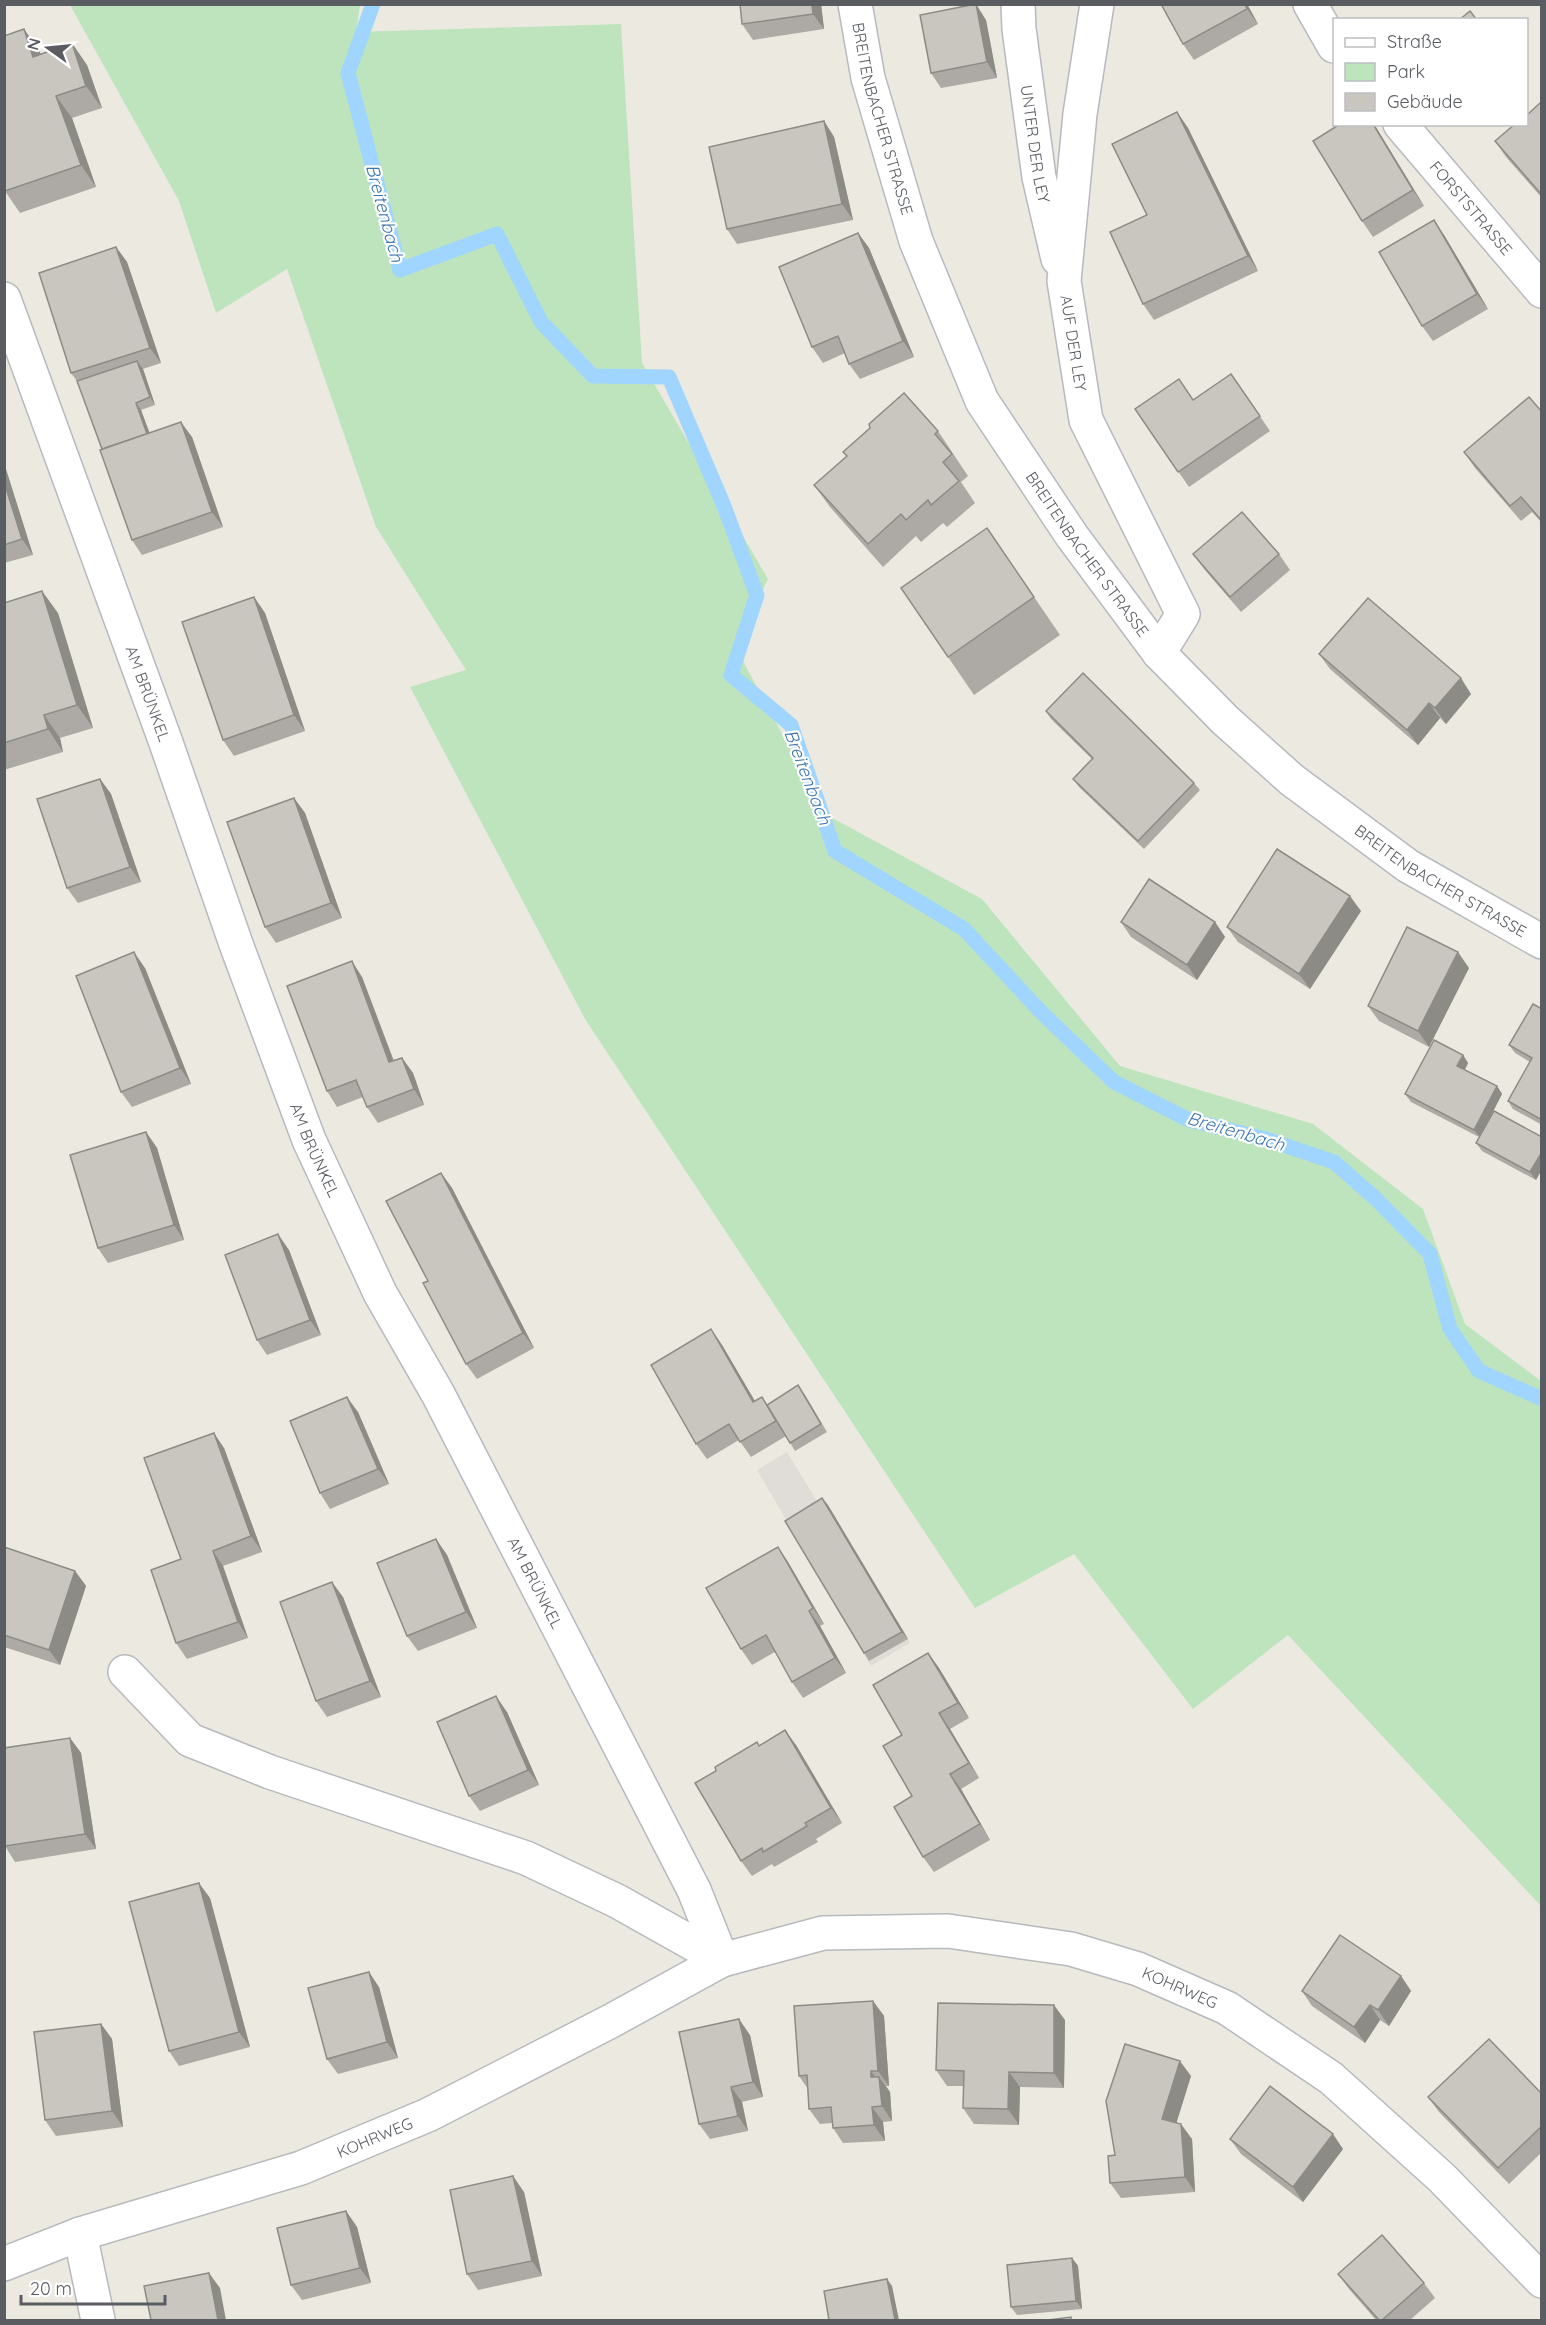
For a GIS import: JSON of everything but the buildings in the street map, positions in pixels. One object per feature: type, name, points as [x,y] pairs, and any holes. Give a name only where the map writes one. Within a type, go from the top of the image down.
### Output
[{"type":"street","name":"BREITENBACHER STRASSE","points":[[855,4],[868,78],[916,241],[982,400],[1072,536],[1160,653],[1225,720],[1292,780],[1408,866],[1542,942]]},
{"type":"street","name":"UNTER DER LEY","points":[[1018,4],[1019,29],[1039,177],[1064,281]]},
{"type":"street","name":"AUF DER LEY","points":[[1097,4],[1080,114],[1064,281],[1086,420],[1183,614],[1160,653]]},
{"type":"street","points":[[1310,4],[1333,42]]},
{"type":"street","name":"FORSTSTRASSE","points":[[1402,126],[1542,291]]},
{"type":"street","name":"AM BRÜNKEL","points":[[4,299],[165,740],[236,944],[309,1140],[380,1293],[443,1404],[694,1890],[722,1960]]},
{"type":"street","points":[[125,1672],[190,1740],[270,1772],[526,1858],[617,1901],[722,1960]]},
{"type":"street","name":"KOHRWEG","points":[[4,2264],[80,2234],[301,2168],[428,2115],[722,1960],[823,1933],[948,1931],[1071,1948],[1138,1969],[1227,2008],[1332,2078],[1442,2178],[1542,2282]]},
{"type":"street","points":[[80,2234],[98,2320]]},
{"type":"shaded area","points":[[787,1452],[823,1511],[829,1507],[910,1643],[871,1666],[757,1470]]},
{"type":"green space","points":[[70,5],[360,5],[356,32],[621,24],[642,363],[768,579],[735,646],[825,814],[982,899],[1120,1066],[1313,1124],[1423,1209],[1465,1324],[1541,1381],[1541,1906],[1288,1635],[1193,1709],[1074,1554],[975,1608],[585,1019],[410,687],[466,670],[376,527],[287,269],[216,313],[179,201]]},
{"type":"waterway","name":"Breitenbach","points":[[373,4],[348,73],[400,270],[497,234],[541,322],[593,376],[669,377],[724,506],[757,595],[731,675],[791,725],[835,851],[964,929],[1040,1011],[1114,1082],[1189,1120],[1266,1139],[1334,1162],[1375,1198],[1430,1254],[1450,1329],[1479,1371],[1542,1399]]}]
